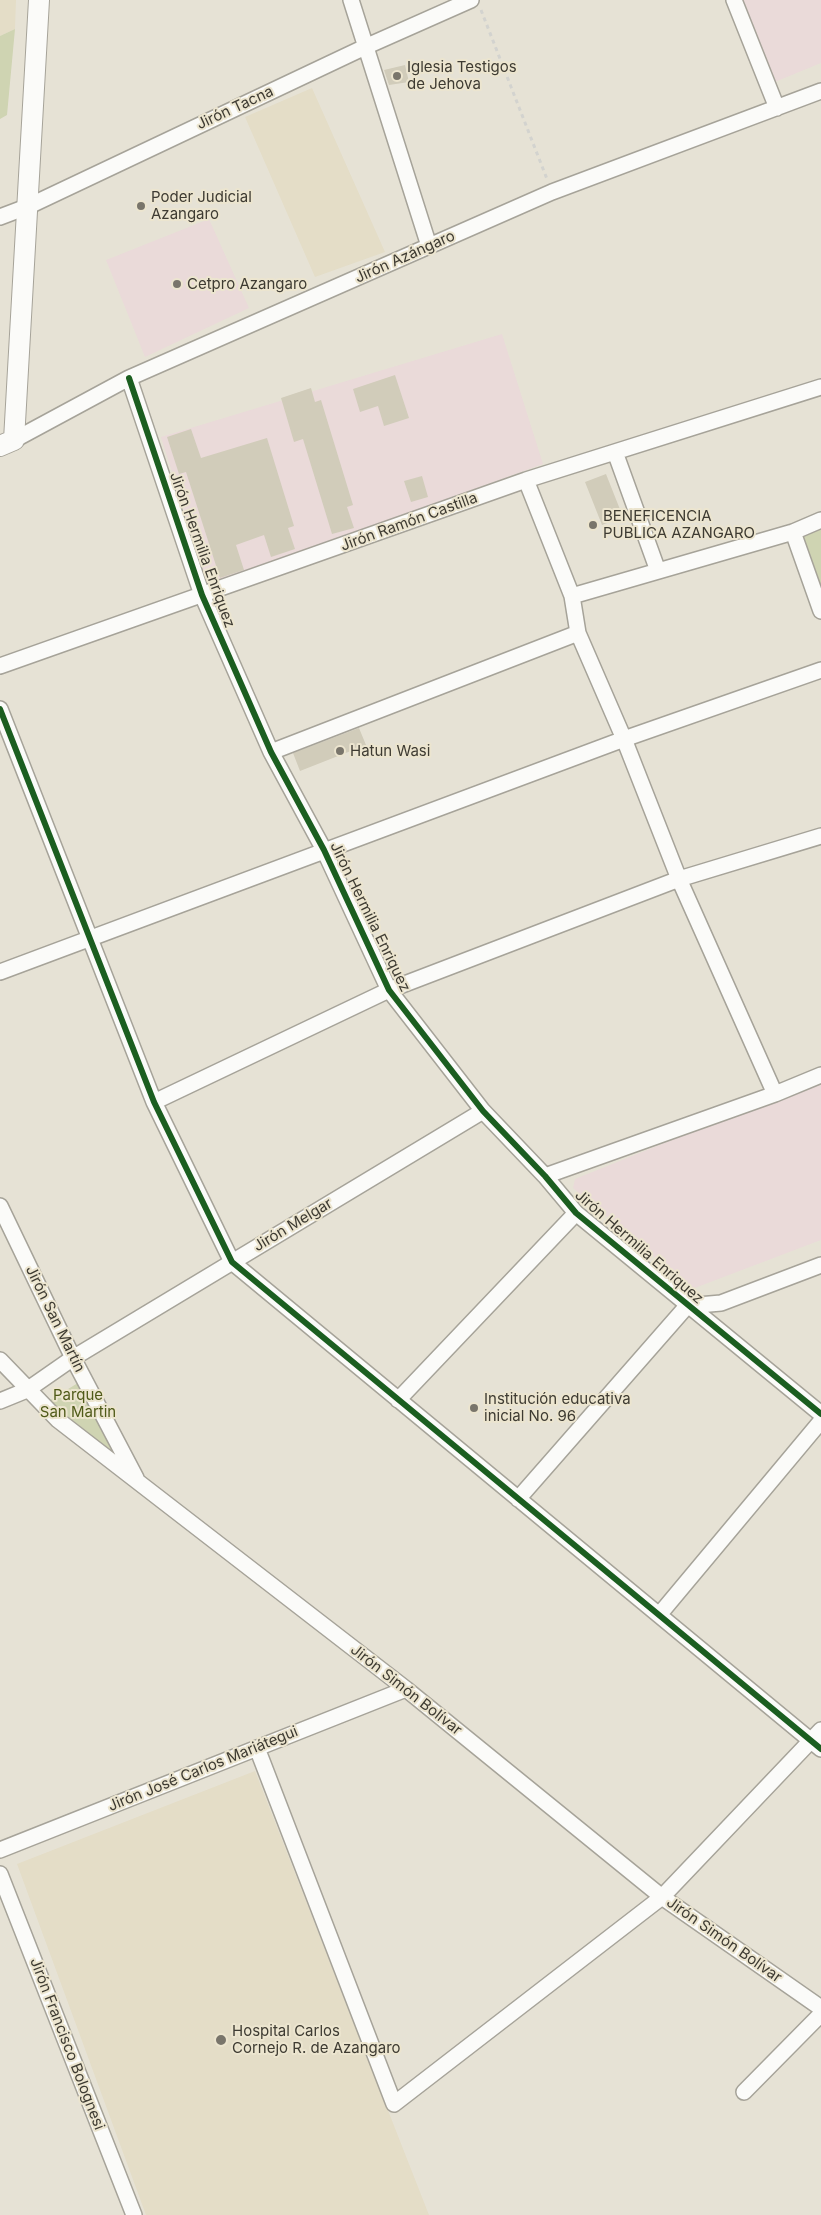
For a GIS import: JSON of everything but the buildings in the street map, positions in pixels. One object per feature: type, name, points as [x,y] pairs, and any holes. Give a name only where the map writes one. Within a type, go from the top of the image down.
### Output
[{"type":"street","points":[[7,443],[29,206],[39,0]]},
{"type":"street","points":[[351,0],[429,246]]},
{"type":"street","points":[[734,0],[778,108]]},
{"type":"street","name":"Jirón Tacna","points":[[0,217],[29,206],[365,47],[476,5]]},
{"type":"street","name":"Jirón Azángaro","points":[[7,443],[130,378],[552,192],[821,91]]},
{"type":"street","name":"Jirón Hermilia Enriquez","points":[[130,378],[202,595],[272,752],[324,850],[389,990],[483,1111],[545,1176],[576,1213],[821,1414]]},
{"type":"street","name":"Jirón Ramón Castilla","points":[[0,666],[526,480],[821,387]]},
{"type":"street","points":[[615,452],[658,571]]},
{"type":"street","points":[[526,480],[572,596],[578,633],[624,739],[679,879],[776,1094]]},
{"type":"street","points":[[572,596],[794,532],[821,520]]},
{"type":"street","points":[[794,532],[821,611]]},
{"type":"street","points":[[272,752],[578,633]]},
{"type":"street","points":[[0,972],[89,937],[624,739],[821,670]]},
{"type":"street","points":[[0,709],[154,1102],[232,1262],[816,1745]]},
{"type":"street","points":[[154,1102],[389,990],[679,879],[821,836]]},
{"type":"street","points":[[545,1176],[776,1094],[821,1075]]},
{"type":"street","name":"Jirón Melgar","points":[[0,1401],[27,1390],[74,1358],[483,1111]]},
{"type":"street","name":"Jirón San Martín","points":[[0,1206],[74,1358],[139,1484]]},
{"type":"street","points":[[398,1400],[576,1213]]},
{"type":"street","points":[[518,1499],[687,1306],[721,1303],[821,1265]]},
{"type":"street","name":"Jirón Simón Bolívar","points":[[0,1360],[58,1420],[139,1484],[406,1689],[662,1896],[821,2008]]},
{"type":"street","points":[[659,1615],[821,1421]]},
{"type":"street","name":"Jirón José Carlos Mariátegui","points":[[0,1850],[406,1689]]},
{"type":"street","points":[[257,1748],[394,2104],[662,1896],[816,1745],[821,1730]]},
{"type":"street","name":"Jirón Francisco Bolognesi","points":[[0,1874],[134,2215]]},
{"type":"street","points":[[744,2092],[821,2014]]},
{"type":"path","points":[[476,5],[552,192]]},
{"type":"shaded area","points":[[0,0],[16,0],[15,29],[0,36]]},
{"type":"shaded area","points":[[743,0],[821,0],[821,63],[770,84]]},
{"type":"shaded area","points":[[312,88],[385,252],[315,277],[245,117]]},
{"type":"shaded area","name":"Cetpro Azangaro","points":[[209,219],[249,308],[145,357],[106,260]]},
{"type":"shaded area","points":[[502,334],[543,464],[208,586],[161,437]]},
{"type":"shaded area","points":[[821,1080],[821,1240],[692,1289],[573,1188],[575,1179]]},
{"type":"shaded area","name":"Hospital Carlos Cornejo R. de Azangaro","points":[[255,1771],[429,2215],[146,2215],[17,1864]]},
{"type":"green space","points":[[15,29],[7,115],[0,119],[0,36]]},
{"type":"green space","points":[[821,522],[821,605],[793,532]]},
{"type":"green space","name":"Parque San Martin","points":[[86,1378],[131,1473],[47,1402]]},
{"type":"cycle path","points":[[129,378],[202,595],[271,752],[324,850],[389,990],[483,1111],[545,1176],[576,1213],[821,1414]]},
{"type":"cycle path","points":[[0,709],[154,1102],[232,1262],[821,1749]]},
{"type":"place","name":"Iglesia Testigos de Jehova","points":[[397,76]]},
{"type":"place","name":"Poder Judicial Azangaro","points":[[141,206]]},
{"type":"place","name":"Cetpro Azangaro","points":[[177,284]]},
{"type":"place","name":"BENEFICENCIA PUBLICA AZANGARO","points":[[593,525]]},
{"type":"place","name":"Hatun Wasi","points":[[340,751]]},
{"type":"place","name":"Institución educativa inicial No. 96","points":[[474,1408]]},
{"type":"place","name":"Hospital Carlos Cornejo R. de Azangaro","points":[[221,2040]]}]
